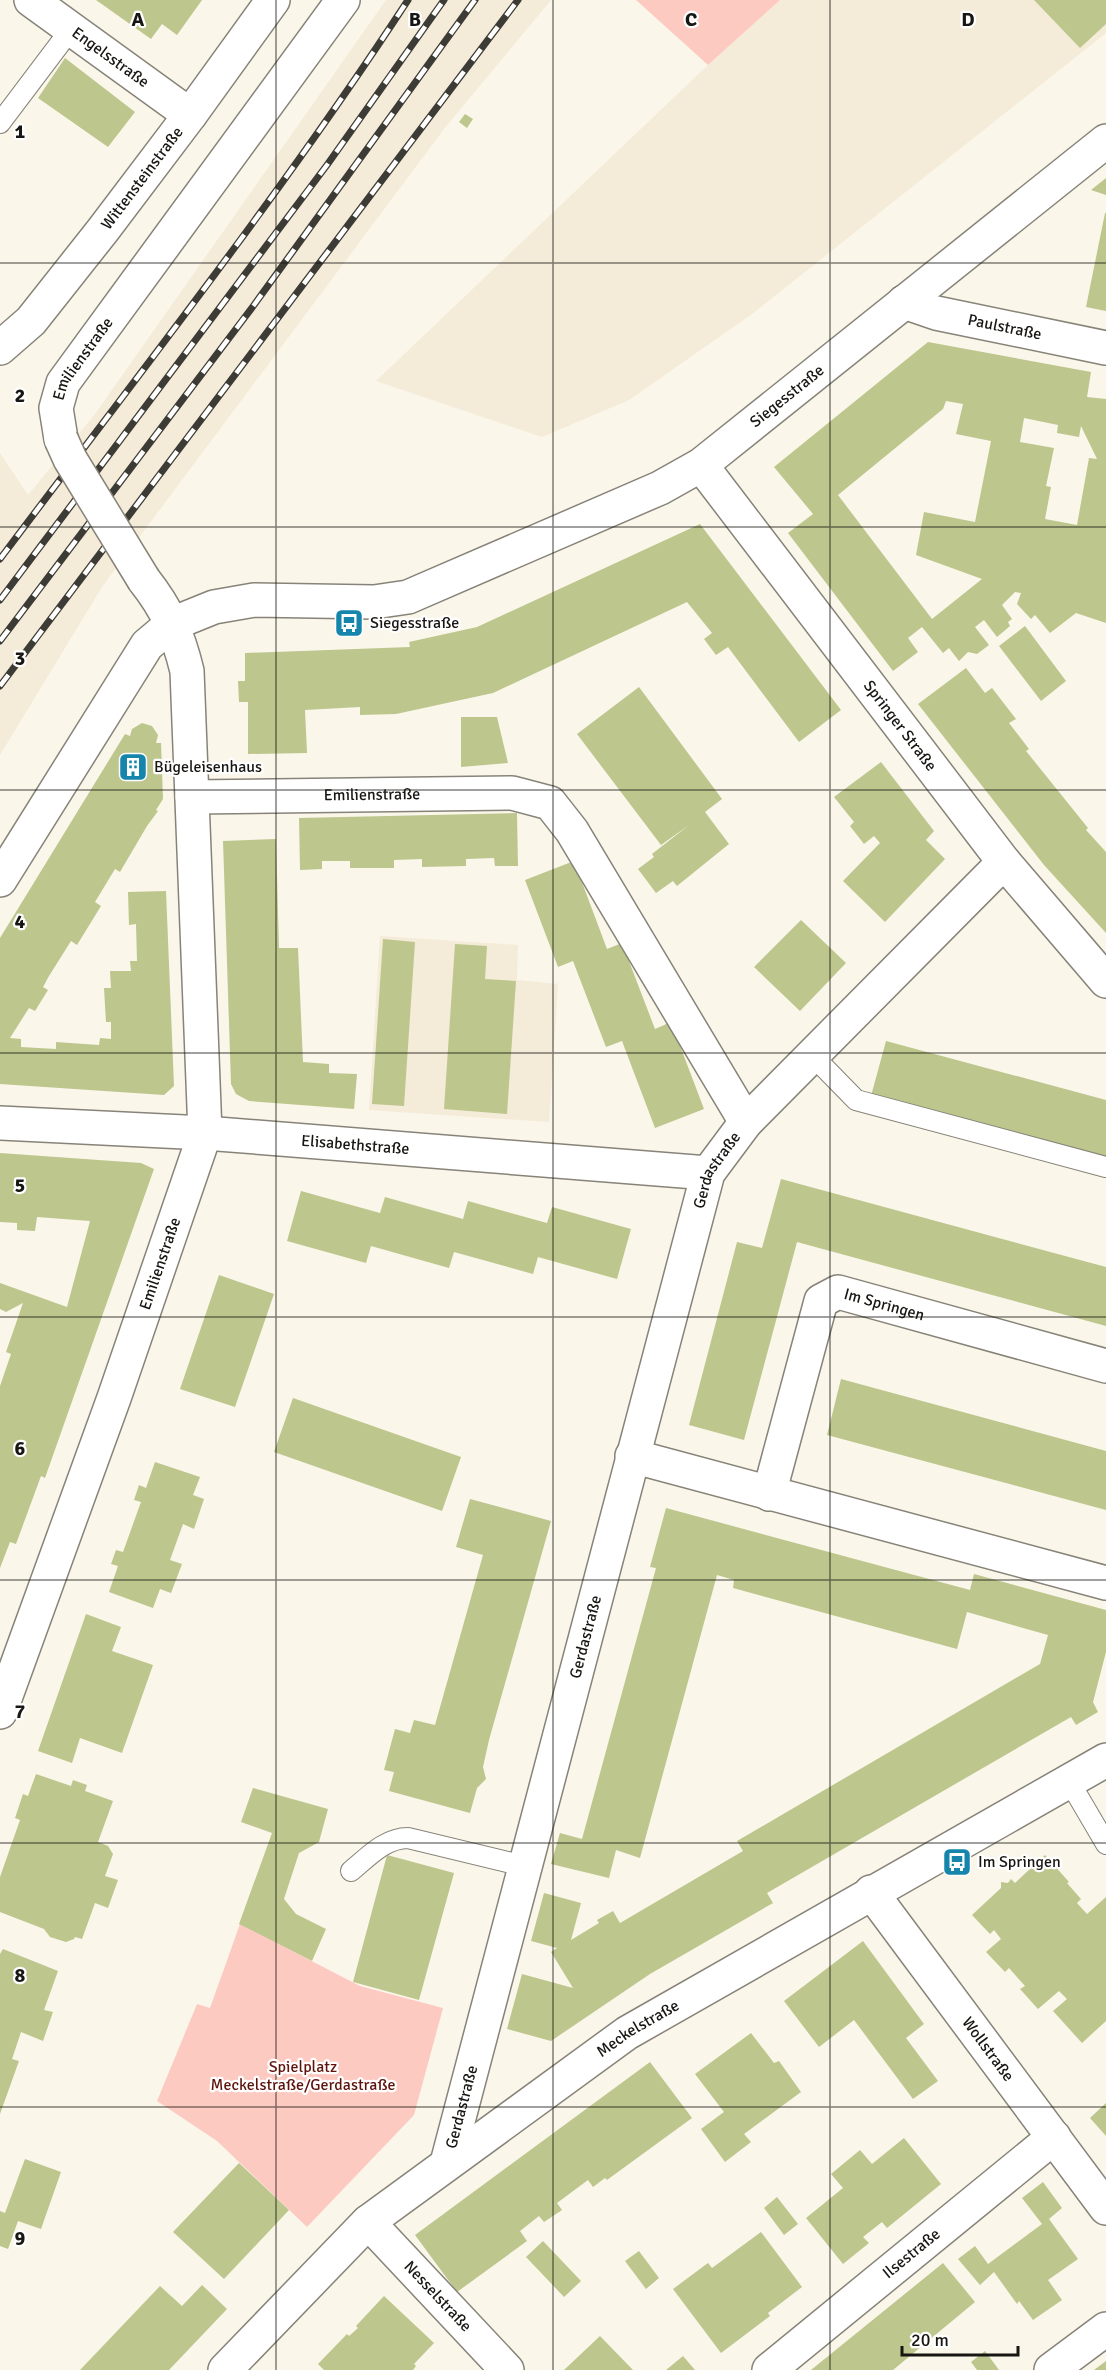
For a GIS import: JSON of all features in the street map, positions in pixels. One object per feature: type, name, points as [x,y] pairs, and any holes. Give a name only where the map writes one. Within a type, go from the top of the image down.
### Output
[{"type":"street","name":"Engelsstraße","points":[[31,0],[190,115]]},
{"type":"street","name":"Wittensteinstraße","points":[[0,348],[31,321],[190,115],[273,0]]},
{"type":"street","name":"Emilienstraße","points":[[0,1712],[114,1398],[205,1133],[187,670],[181,645],[162,604],[144,580],[70,459],[61,439],[56,408],[63,383],[343,0]]},
{"type":"street","name":"Siegesstraße","points":[[0,880],[147,645],[172,624],[214,607],[254,600],[374,602],[408,597],[660,488],[700,465],[1105,144]]},
{"type":"street","name":"Paulstraße","points":[[904,302],[936,314],[1106,348]]},
{"type":"street","name":"Springer Straße","points":[[700,465],[1004,862],[1106,981]]},
{"type":"street","name":"Emilienstraße","points":[[192,797],[512,793],[550,803]]},
{"type":"street","name":"Gerdastraße","points":[[550,803],[572,831],[746,1122]]},
{"type":"street","name":"Gerdastraße","points":[[447,2163],[708,1173],[746,1122],[1004,862]]},
{"type":"street","name":"Elisabethstraße","points":[[0,1123],[205,1133],[708,1173]]},
{"type":"street","name":"Im Springen","points":[[770,1494],[821,1301],[838,1292],[1106,1366]]},
{"type":"street","points":[[632,1456],[1106,1583]]},
{"type":"street","name":"Meckelstraße","points":[[225,2370],[368,2222],[627,2033],[1106,1760]]},
{"type":"street","name":"Wollstraße","points":[[871,1893],[1106,2208]]},
{"type":"street","name":"Ilsestraße","points":[[769,2370],[1054,2137]]},
{"type":"street","name":"Nesselstraße","points":[[368,2222],[507,2370]]},
{"type":"street","points":[[1051,2370],[1106,2329]]},
{"type":"lane","points":[[0,123],[71,29]]},
{"type":"lane","points":[[812,1055],[856,1100],[1106,1167]]},
{"type":"lane","points":[[1069,1780],[1106,1844]]},
{"type":"lane","points":[[351,1871],[396,1838],[408,1838],[524,1866]]},
{"type":"shaded area","points":[[386,0],[551,0],[444,129],[102,587],[0,755],[0,453],[28,495],[95,414]]},
{"type":"shaded area","points":[[780,0],[1106,0],[1106,33],[752,314],[629,400],[542,437],[376,381],[708,65]]},
{"type":"shaded area","points":[[380,936],[518,945],[517,980],[558,984],[549,1122],[369,1110]]},
{"type":"green space","points":[[636,0],[780,0],[708,65]]},
{"type":"green space","name":"Spielplatz Meckelstraße/Gerdastraße","points":[[240,1924],[360,1986],[443,2008],[414,2115],[307,2227],[217,2141],[157,2101],[197,2004],[210,2008]]},
{"type":"building","points":[[96,0],[202,0],[177,35],[162,24],[151,39]]},
{"type":"building","points":[[1034,0],[1106,0],[1106,24],[1080,48]]},
{"type":"building","points":[[65,58],[135,112],[108,147],[38,98]]},
{"type":"building","points":[[465,114],[473,119],[467,128],[459,122]]},
{"type":"building","points":[[1106,178],[1106,195],[1091,190]]},
{"type":"building","points":[[1106,213],[1106,311],[1086,307]]},
{"type":"building","points":[[928,342],[1091,372],[1087,397],[1106,399],[1106,623],[1076,613],[1050,633],[1035,615],[1031,619],[1017,604],[1021,593],[1015,592],[1002,605],[1012,619],[1008,622],[1010,626],[997,637],[984,620],[975,627],[989,645],[977,654],[968,652],[959,661],[949,648],[943,653],[922,627],[908,638],[918,652],[893,671],[788,533],[813,514],[774,467]],"holes":[[[946,401],[963,404],[956,434],[991,441],[975,522],[924,512],[916,555],[982,579],[932,619],[838,495],[943,409]],[[1024,418],[1058,425],[1057,433],[1079,437],[1081,426],[1097,459],[1089,458],[1077,525],[1045,519],[1051,487],[1046,486],[1054,448],[1020,442]]]},
{"type":"building","points":[[700,524],[841,710],[799,742],[728,647],[716,655],[704,639],[712,633],[687,602],[493,693],[396,714],[360,715],[360,707],[305,710],[307,753],[248,754],[248,702],[239,702],[238,681],[245,681],[245,653],[410,647],[409,642],[477,627]]},
{"type":"building","points":[[1025,626],[1066,681],[1041,701],[999,646]]},
{"type":"building","points":[[966,668],[985,693],[992,688],[1016,719],[1009,723],[1029,749],[1026,751],[1088,828],[1086,830],[1106,852],[1106,933],[1044,865],[918,704]]},
{"type":"building","points":[[639,687],[722,799],[705,812],[729,844],[677,886],[673,881],[656,893],[638,869],[654,857],[652,854],[689,825],[661,845],[577,734]]},
{"type":"building","points":[[461,717],[497,717],[508,763],[461,767]]},
{"type":"building","points":[[142,723],[152,726],[158,735],[156,743],[161,743],[163,799],[156,810],[158,811],[120,872],[115,869],[95,902],[101,906],[77,945],[71,941],[49,976],[43,987],[48,990],[35,1011],[29,1008],[10,1038],[21,1039],[21,1047],[56,1049],[56,1042],[99,1045],[100,1038],[111,1039],[111,1022],[106,1022],[104,988],[111,988],[110,971],[131,971],[130,961],[137,961],[136,924],[129,925],[128,892],[166,891],[174,1086],[164,1095],[0,1084],[0,938],[125,734],[130,736],[132,729]]},
{"type":"building","points":[[881,762],[934,831],[926,840],[945,859],[885,922],[843,881],[880,843],[874,836],[864,844],[850,826],[854,822],[834,797]]},
{"type":"building","points":[[517,813],[518,866],[495,866],[494,858],[466,859],[466,866],[422,867],[422,859],[394,860],[394,868],[350,868],[350,861],[322,861],[322,869],[300,870],[299,818]]},
{"type":"building","points":[[276,839],[279,948],[298,948],[303,1062],[329,1064],[329,1073],[357,1074],[354,1109],[249,1101],[236,1094],[231,1084],[223,841]]},
{"type":"building","points":[[574,861],[607,949],[622,943],[655,1029],[671,1022],[704,1109],[655,1128],[622,1041],[606,1047],[573,961],[558,967],[525,880]]},
{"type":"building","points":[[801,920],[846,963],[800,1011],[754,967]]},
{"type":"building","points":[[383,939],[415,942],[404,1106],[372,1104]]},
{"type":"building","points":[[455,944],[487,946],[485,979],[516,981],[507,1114],[444,1109]]},
{"type":"building","points":[[886,1041],[1106,1100],[1106,1159],[871,1096]]},
{"type":"building","points":[[0,1153],[141,1163],[154,1169],[45,1478],[41,1476],[16,1544],[10,1542],[0,1568],[0,1386],[11,1354],[6,1352],[23,1303],[6,1312],[0,1309],[0,1283],[67,1307],[90,1221],[37,1217],[35,1231],[17,1230],[17,1223],[0,1222]]},
{"type":"building","points":[[781,1179],[1106,1267],[1106,1326],[797,1242],[744,1440],[689,1425],[737,1242],[762,1248]]},
{"type":"building","points":[[301,1191],[380,1213],[385,1197],[463,1219],[468,1201],[547,1223],[552,1207],[631,1229],[617,1279],[538,1257],[533,1274],[454,1252],[449,1268],[371,1246],[366,1263],[287,1241]]},
{"type":"building","points":[[219,1275],[274,1294],[235,1407],[180,1389]]},
{"type":"building","points":[[841,1379],[1106,1451],[1106,1510],[827,1435]]},
{"type":"building","points":[[293,1398],[461,1457],[442,1511],[274,1452]]},
{"type":"building","points":[[155,1462],[200,1477],[193,1495],[204,1499],[194,1529],[183,1524],[170,1560],[182,1564],[171,1593],[160,1589],[153,1608],[109,1592],[118,1566],[111,1564],[116,1550],[123,1552],[141,1502],[134,1500],[139,1485],[146,1488]]},
{"type":"building","points":[[470,1499],[551,1521],[489,1740],[483,1767],[486,1779],[477,1788],[470,1813],[389,1791],[394,1772],[384,1770],[395,1729],[410,1733],[414,1720],[435,1725],[483,1555],[456,1547]]},
{"type":"building","points":[[666,1508],[970,1590],[974,1574],[1106,1610],[1106,1652],[1093,1702],[1098,1712],[1076,1725],[1071,1717],[767,1893],[773,1903],[650,1974],[551,2041],[507,2029],[522,1974],[573,1988],[551,1952],[557,1948],[531,1941],[544,1893],[581,1903],[571,1940],[599,1923],[597,1920],[613,1911],[620,1923],[743,1851],[737,1841],[1040,1664],[1048,1635],[967,1612],[957,1649],[733,1588],[734,1580],[717,1575],[640,1858],[616,1850],[609,1878],[551,1864],[560,1833],[582,1839],[656,1568],[650,1567]]},
{"type":"building","points":[[86,1614],[121,1627],[112,1651],[153,1665],[122,1753],[80,1738],[72,1763],[38,1751]]},
{"type":"building","points":[[36,1774],[71,1786],[73,1780],[87,1785],[85,1791],[113,1801],[98,1842],[108,1846],[113,1854],[105,1876],[118,1880],[108,1908],[95,1903],[82,1939],[75,1937],[66,1942],[50,1937],[44,1929],[0,1912],[0,1877],[20,1820],[15,1818],[23,1794],[28,1796]]},
{"type":"building","points":[[253,1788],[328,1809],[319,1842],[299,1853],[284,1899],[296,1914],[326,1929],[312,1961],[239,1924],[272,1833],[241,1822]]},
{"type":"building","points":[[387,1855],[454,1873],[419,2000],[353,1982]]},
{"type":"building","points":[[1045,1855],[1069,1882],[1067,1883],[1081,1899],[1077,1903],[1087,1914],[1106,1897],[1106,2021],[1082,2043],[1053,2011],[1067,1999],[1059,1991],[1038,2009],[1020,1989],[1025,1986],[1009,1968],[1005,1972],[986,1952],[1001,1939],[994,1930],[990,1934],[972,1915],[1001,1888],[1001,1882],[1008,1883],[1011,1879],[1015,1883]]},
{"type":"building","points":[[863,1941],[924,2024],[906,2038],[938,2081],[913,2099],[854,2020],[819,2047],[784,2001]]},
{"type":"building","points":[[3,1949],[58,1971],[44,2010],[53,2012],[43,2041],[21,2032],[12,2059],[19,2061],[0,2114],[0,1954]]},
{"type":"building","points":[[751,2033],[774,2063],[779,2061],[801,2092],[744,2134],[751,2142],[725,2162],[701,2129],[724,2112],[695,2074]]},
{"type":"building","points":[[650,2062],[692,2118],[607,2180],[605,2178],[593,2187],[588,2180],[557,2203],[562,2210],[544,2222],[539,2216],[520,2231],[527,2241],[457,2292],[415,2235]]},
{"type":"building","points":[[1106,2103],[1106,2136],[1090,2118]]},
{"type":"building","points":[[904,2138],[941,2184],[887,2228],[882,2222],[863,2237],[869,2243],[843,2264],[806,2218],[843,2188],[831,2174],[860,2150],[872,2164]]},
{"type":"building","points":[[25,2159],[61,2172],[41,2229],[18,2221],[8,2249],[0,2246],[0,2211],[5,2213]]},
{"type":"building","points":[[239,2163],[289,2210],[224,2279],[173,2232]]},
{"type":"building","points":[[1043,2182],[1062,2208],[1049,2219],[1078,2259],[1048,2280],[1062,2300],[1033,2320],[1019,2301],[1017,2304],[994,2272],[980,2285],[958,2259],[975,2246],[988,2264],[1042,2224],[1022,2198]]},
{"type":"building","points":[[777,2197],[798,2224],[784,2235],[764,2208]]},
{"type":"building","points":[[761,2232],[802,2287],[768,2313],[770,2316],[721,2353],[673,2289],[708,2263],[712,2268]]},
{"type":"building","points":[[543,2241],[581,2281],[564,2297],[526,2257]]},
{"type":"building","points":[[639,2251],[659,2278],[646,2289],[625,2261]]},
{"type":"building","points":[[943,2263],[975,2302],[893,2370],[811,2370]]},
{"type":"building","points":[[202,2285],[227,2309],[169,2370],[80,2370],[160,2286],[182,2306]]},
{"type":"building","points":[[384,2296],[434,2343],[414,2364],[416,2366],[413,2370],[324,2370],[318,2364],[347,2334],[349,2336],[358,2328],[356,2326]]},
{"type":"building","points":[[600,2336],[633,2370],[564,2370]]},
{"type":"building","points":[[985,2351],[999,2370],[977,2370],[971,2362]]},
{"type":"building","points":[[683,2356],[695,2370],[666,2370]]},
{"type":"building","points":[[1106,2361],[1106,2370],[1094,2370]]},
{"type":"railway","points":[[0,559],[260,213],[408,0]]},
{"type":"railway","points":[[0,600],[327,165],[444,0]]},
{"type":"railway","points":[[0,641],[254,305],[475,0]]},
{"type":"railway","points":[[0,686],[518,0]]},
{"type":"place","name":"Siegesstraße","points":[[349,623]]},
{"type":"place","name":"Bügeleisenhaus","points":[[133,767]]},
{"type":"place","name":"Im Springen","points":[[957,1862]]}]
